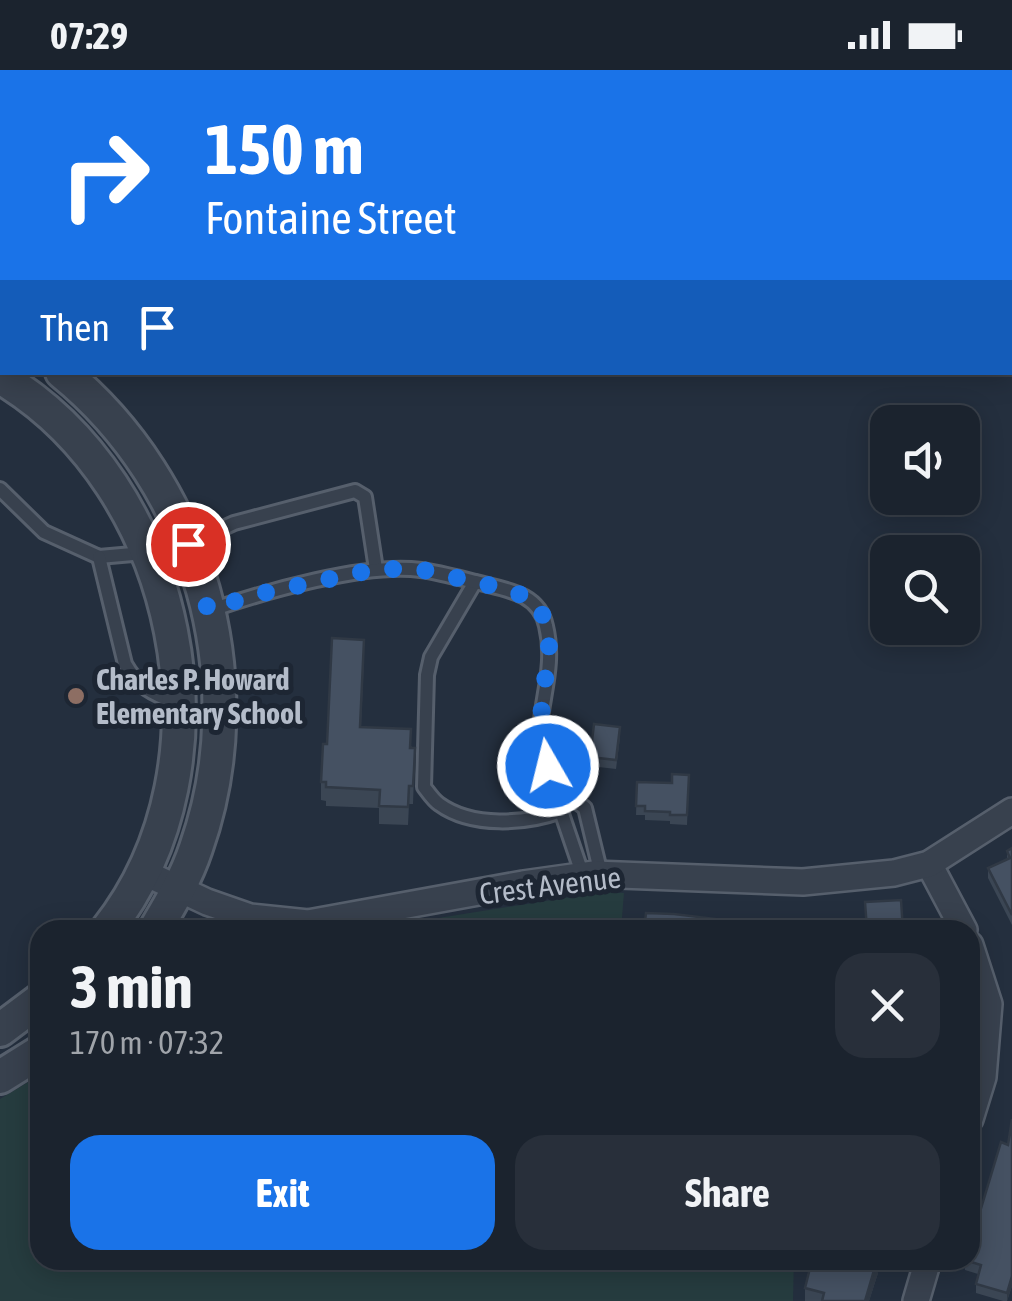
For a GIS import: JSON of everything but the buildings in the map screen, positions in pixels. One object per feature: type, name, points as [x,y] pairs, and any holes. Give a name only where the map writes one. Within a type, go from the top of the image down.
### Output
[{"type":"street","points":[[65,375],[110,419],[165,494],[188,544],[208,610],[220,686],[219,744],[202,829],[180,888],[161,920]]},
{"type":"street","points":[[0,376],[51,414],[105,477],[146,553],[175,644],[180,704],[172,784],[143,872],[113,920]]},
{"type":"street","name":"Crest Avenue","points":[[325,920],[592,875],[803,882],[875,875],[929,864],[1012,811]]},
{"type":"street","points":[[929,864],[959,920]]},
{"type":"street","name":"Crest Avenue","points":[[143,872],[250,917],[279,920]]},
{"type":"street","points":[[980,978],[988,1004],[980,1087]]},
{"type":"street","points":[[0,1030],[30,1008]]},
{"type":"street","points":[[0,1077],[30,1058]]},
{"type":"street","points":[[916,1301],[925,1270]]},
{"type":"lane","points":[[0,490],[44,532],[99,558],[146,553]]},
{"type":"lane","points":[[188,544],[234,523],[355,490],[364,497],[376,569]]},
{"type":"lane","points":[[99,558],[125,664],[146,691],[180,704]]},
{"type":"lane","points":[[208,610],[254,595],[376,569],[419,569],[514,591],[539,606],[549,646],[538,742],[568,796],[585,808],[592,875]]},
{"type":"lane","points":[[475,582],[431,657],[427,675],[424,786],[438,804],[471,819],[536,820],[561,811],[568,796]]},
{"type":"lane","points":[[561,811],[592,875]]},
{"type":"green space","points":[[601,892],[624,893],[622,920],[426,920]]},
{"type":"green space","points":[[30,1081],[30,1270],[794,1270],[793,1301],[0,1301],[0,1099]]},
{"type":"place","name":"Charles P. Howard Elementary School","points":[[76,696]]},
{"type":"route","points":[[188,544],[208,610],[254,595],[376,569],[419,569],[514,591],[539,606],[549,646],[538,742],[548,766]]}]
